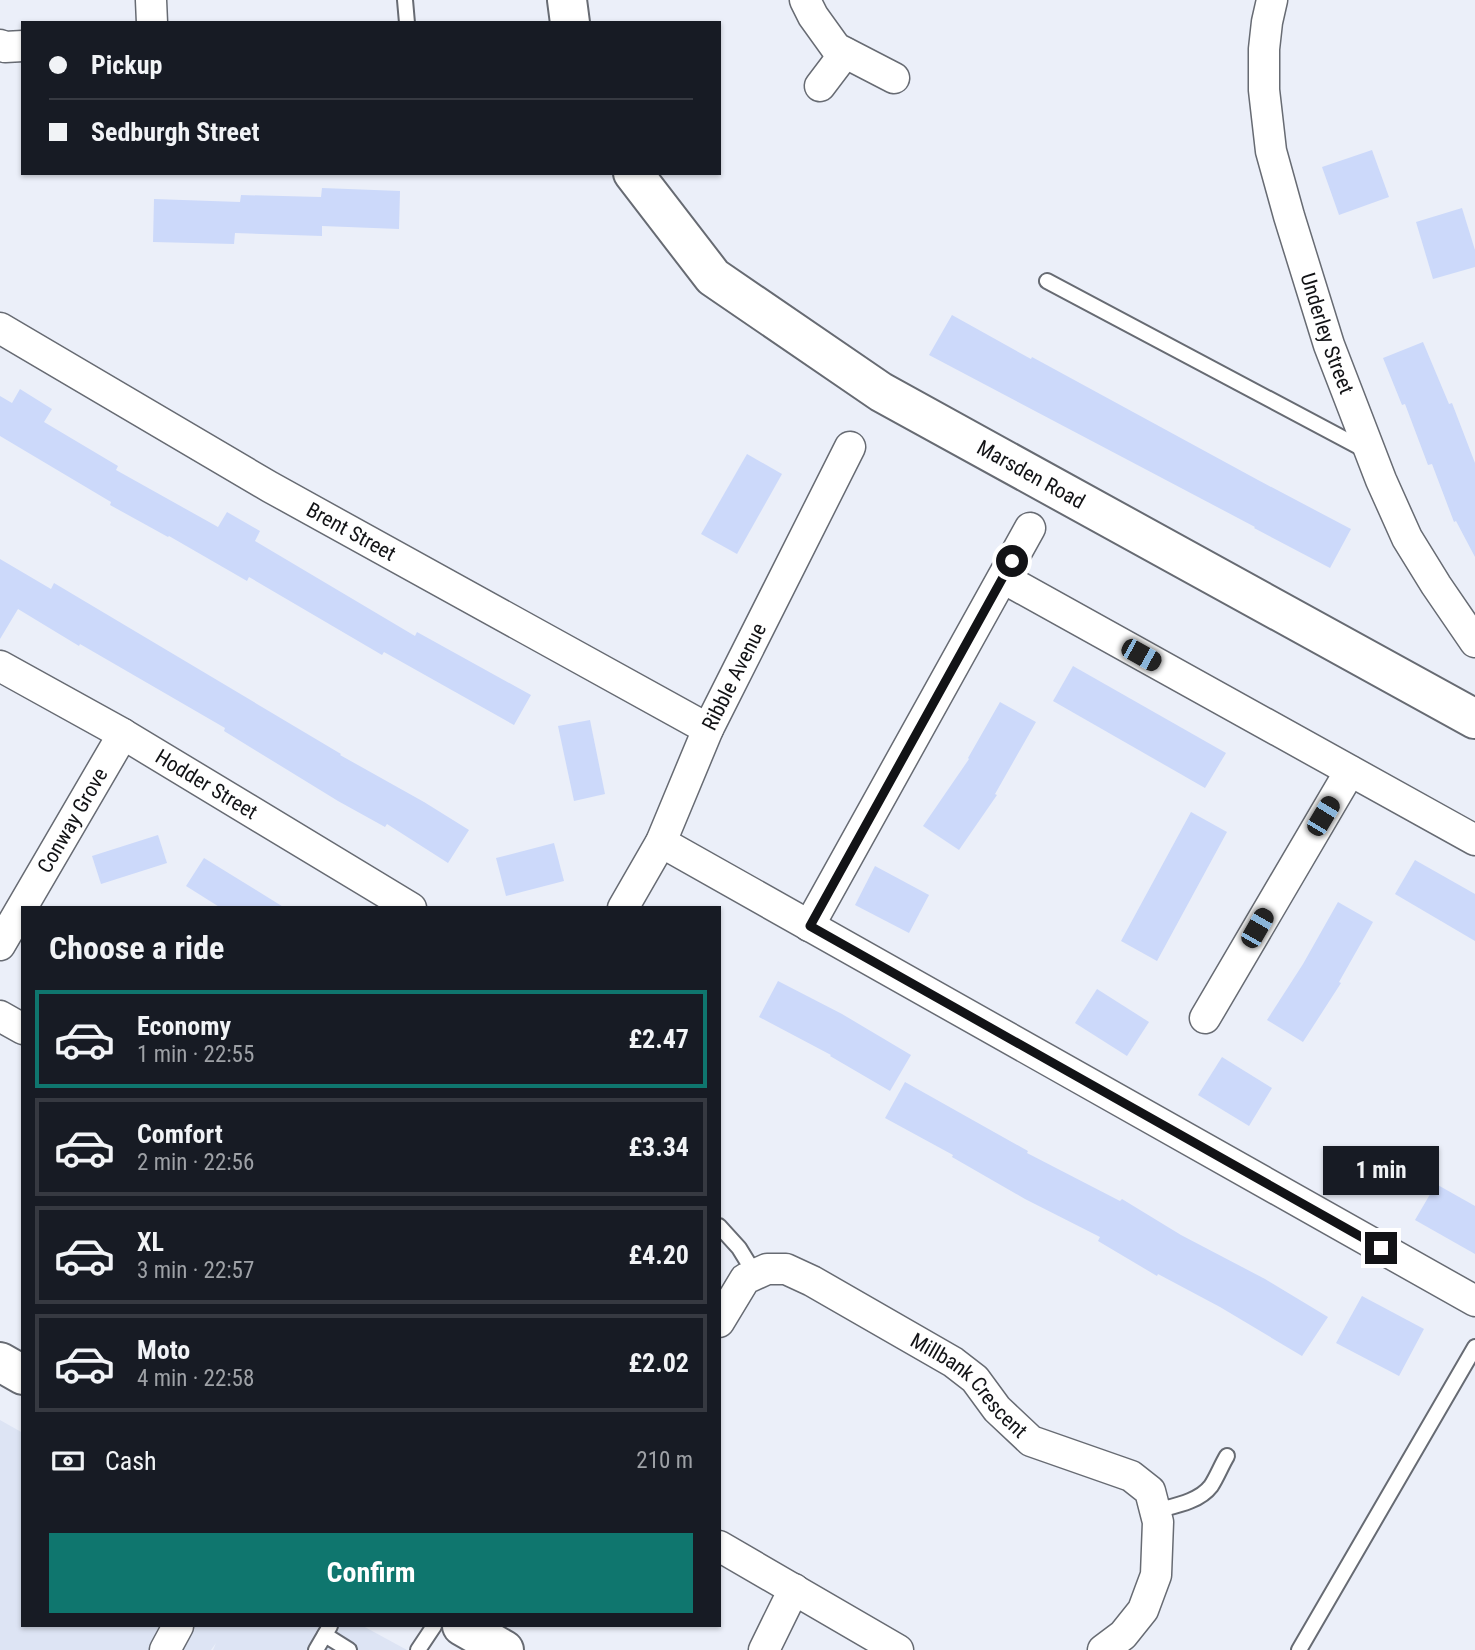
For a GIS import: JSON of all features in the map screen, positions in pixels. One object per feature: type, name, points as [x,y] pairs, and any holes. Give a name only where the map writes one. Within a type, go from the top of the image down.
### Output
[{"type":"main road","points":[[567,0],[570,21]]},
{"type":"main road","name":"Marsden Road","points":[[635,175],[713,277],[881,392],[1475,719]]},
{"type":"main road","points":[[0,1362],[21,1374]]},
{"type":"main road","points":[[464,1627],[504,1650]]},
{"type":"street","points":[[151,0],[152,21]]},
{"type":"street","points":[[805,0],[836,48],[894,78]]},
{"type":"street","name":"Underley Street","points":[[1272,0],[1264,49],[1264,90],[1271,151],[1329,345],[1407,538],[1475,642]]},
{"type":"street","points":[[0,45],[21,46]]},
{"type":"street","points":[[820,86],[845,53]]},
{"type":"street","name":"Brent Street","points":[[0,328],[270,487],[708,729]]},
{"type":"street","name":"Ribble Avenue","points":[[624,906],[661,842],[708,729],[850,447]]},
{"type":"street","points":[[810,926],[1030,528]]},
{"type":"street","points":[[1003,578],[1475,840]]},
{"type":"street","name":"Hodder Street","points":[[0,666],[123,734],[408,906]]},
{"type":"street","name":"Conway Grove","points":[[23,906],[123,734]]},
{"type":"street","points":[[1205,1018],[1350,771]]},
{"type":"street","points":[[661,842],[1475,1301]]},
{"type":"street","name":"Conway Grove","points":[[0,945],[21,909]]},
{"type":"street","points":[[0,1016],[21,1028]]},
{"type":"street","name":"Millbank Crescent","points":[[755,1274],[767,1269],[786,1269],[812,1280],[953,1362],[975,1379],[996,1409],[1031,1441],[1131,1476],[1150,1491],[1158,1522],[1156,1575],[1143,1610],[1123,1635],[1103,1650]]},
{"type":"street","points":[[721,1319],[745,1279],[755,1274]]},
{"type":"street","points":[[721,1547],[898,1650]]},
{"type":"street","points":[[764,1650],[794,1590]]},
{"type":"street","points":[[165,1650],[177,1627]]},
{"type":"lane","points":[[405,0],[407,21]]},
{"type":"lane","points":[[1046,281],[1370,452]]},
{"type":"lane","points":[[721,1228],[739,1248],[755,1274]]},
{"type":"lane","points":[[1299,1650],[1475,1347]]},
{"type":"lane","points":[[1155,1511],[1205,1493],[1227,1456]]},
{"type":"lane","points":[[418,1650],[433,1627]]},
{"type":"lane","points":[[316,1650],[327,1630],[349,1650]]},
{"type":"shaded area","points":[[0,1420],[21,1432],[21,1627],[365,1627],[407,1650],[213,1650],[216,1643],[211,1650],[0,1650]]},
{"type":"building","points":[[1372,150],[1389,197],[1339,215],[1322,167]]},
{"type":"building","points":[[322,188],[400,191],[399,229],[322,226],[322,236],[235,233],[234,244],[153,242],[154,199],[240,202],[241,195],[321,197]]},
{"type":"building","points":[[1462,208],[1475,250],[1475,267],[1433,279],[1416,222]]},
{"type":"building","points":[[952,315],[1351,529],[1330,568],[929,355]]},
{"type":"building","points":[[1423,342],[1449,404],[1452,403],[1475,463],[1475,557],[1456,521],[1454,522],[1432,464],[1428,465],[1405,404],[1402,405],[1383,358]]},
{"type":"building","points":[[20,389],[52,409],[44,422],[118,466],[116,470],[218,527],[227,512],[260,531],[255,541],[415,636],[417,632],[531,695],[514,725],[384,652],[382,655],[249,577],[247,581],[110,505],[111,502],[0,436],[0,396],[12,403]]},
{"type":"building","points":[[747,454],[782,474],[737,554],[701,534]]},
{"type":"building","points":[[0,559],[51,589],[54,583],[469,830],[448,863],[387,824],[385,827],[338,801],[224,731],[225,728],[18,609],[0,639]]},
{"type":"building","points":[[1073,666],[1226,753],[1205,788],[1053,701]]},
{"type":"building","points":[[1000,702],[1036,722],[995,794],[997,795],[959,850],[923,826],[969,759]]},
{"type":"building","points":[[590,720],[605,794],[574,801],[558,726]]},
{"type":"building","points":[[1191,812],[1227,832],[1157,961],[1121,941]]},
{"type":"building","points":[[158,835],[167,863],[101,884],[92,856]]},
{"type":"building","points":[[554,843],[564,881],[506,896],[496,858]]},
{"type":"building","points":[[204,858],[282,906],[218,906],[186,886]]},
{"type":"building","points":[[1415,860],[1475,894],[1475,941],[1395,894]]},
{"type":"building","points":[[875,866],[929,895],[909,933],[855,905]]},
{"type":"building","points":[[1338,902],[1373,922],[1339,982],[1341,983],[1303,1042],[1267,1020]]},
{"type":"building","points":[[778,981],[842,1014],[911,1055],[890,1091],[831,1055],[759,1017]]},
{"type":"building","points":[[1097,989],[1149,1022],[1127,1056],[1075,1023]]},
{"type":"building","points":[[1222,1057],[1272,1088],[1249,1126],[1198,1095]]},
{"type":"building","points":[[905,1082],[1028,1151],[1027,1153],[1120,1201],[1122,1199],[1328,1317],[1302,1356],[1220,1307],[1158,1274],[1157,1276],[1098,1241],[1100,1237],[1025,1199],[885,1118]]},
{"type":"building","points":[[1436,1184],[1475,1206],[1475,1254],[1415,1220]]},
{"type":"building","points":[[1362,1296],[1424,1329],[1399,1376],[1336,1343]]},
{"type":"route","points":[[1012,561],[810,926],[1381,1248]]}]
